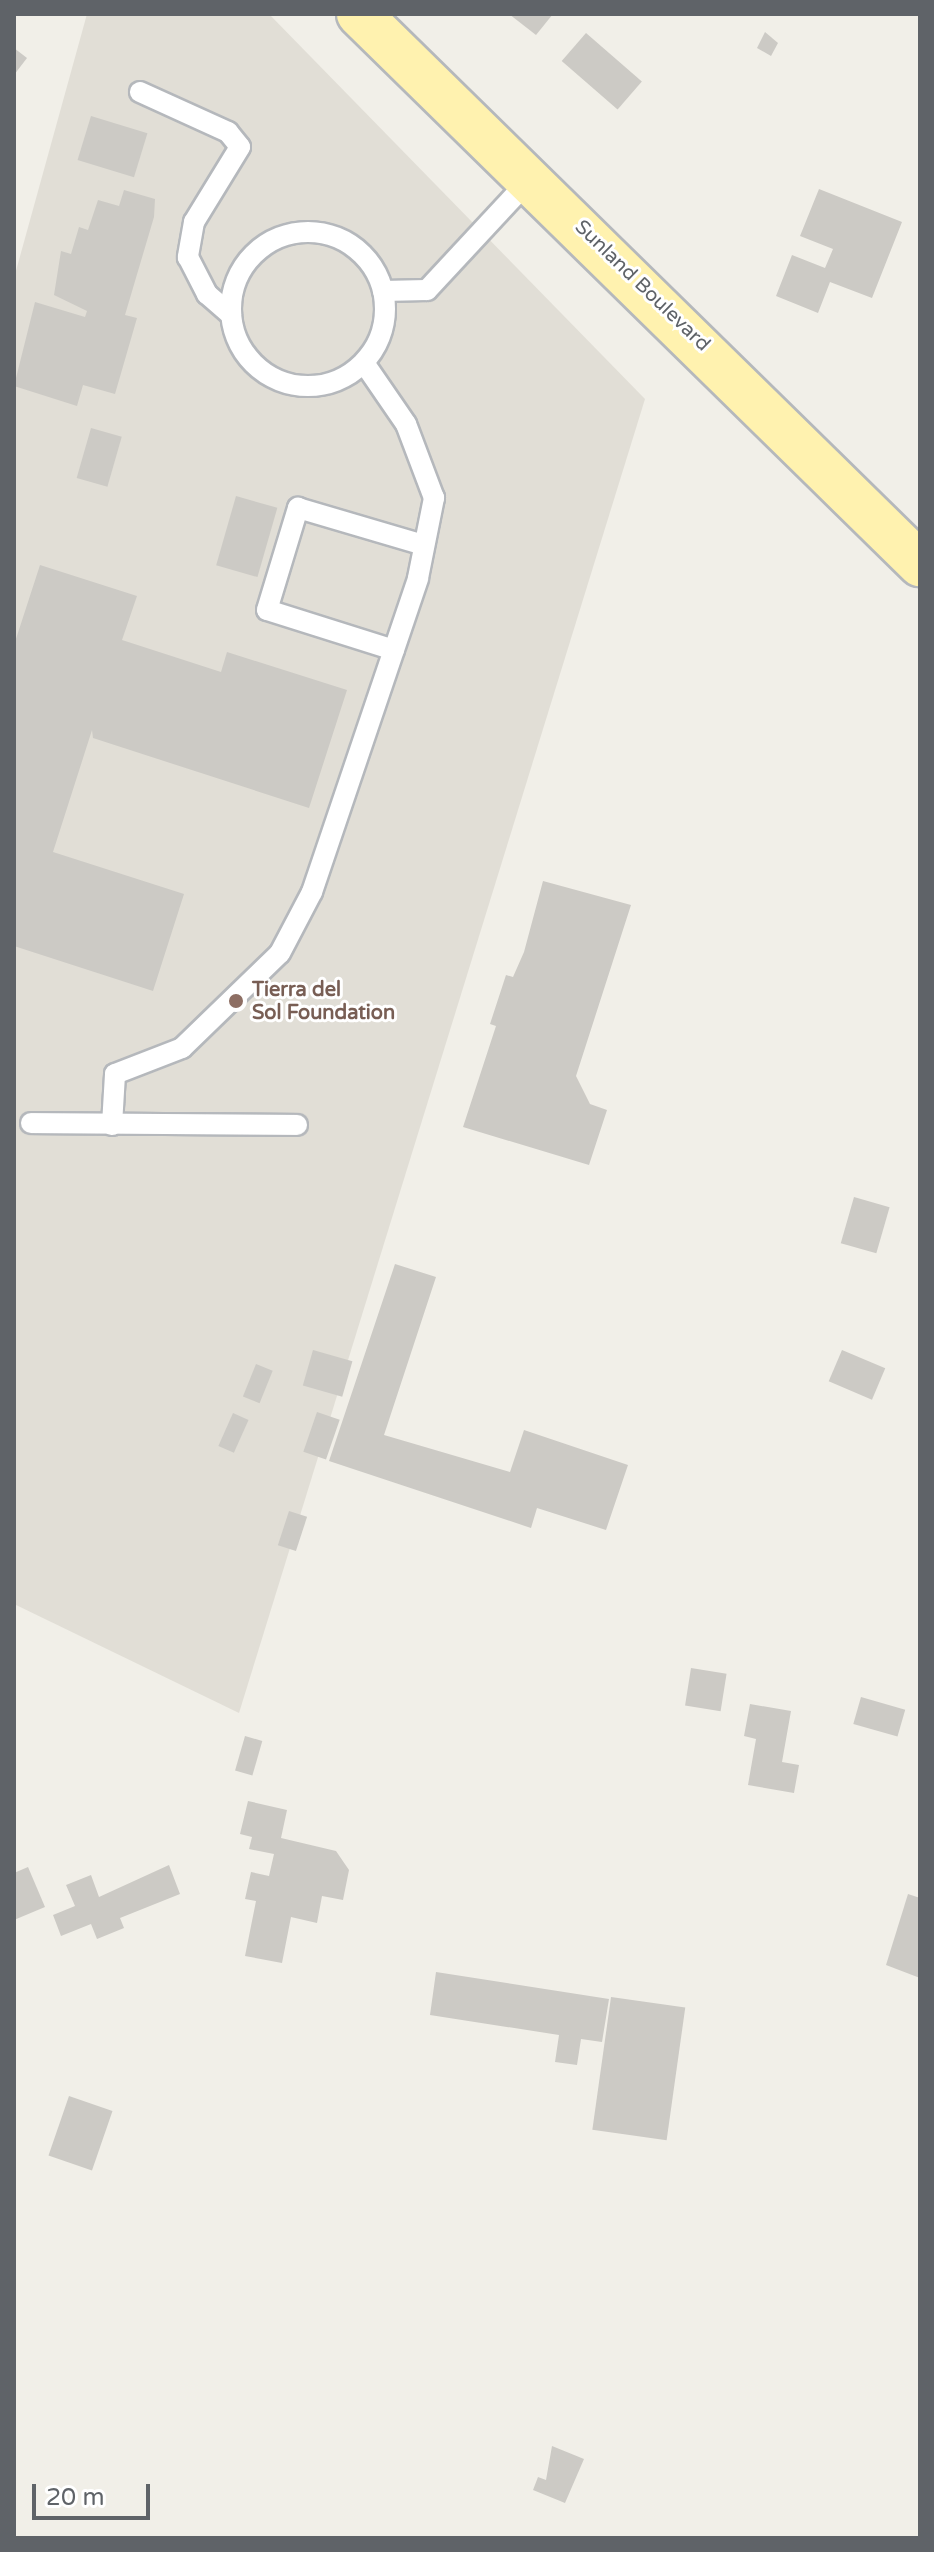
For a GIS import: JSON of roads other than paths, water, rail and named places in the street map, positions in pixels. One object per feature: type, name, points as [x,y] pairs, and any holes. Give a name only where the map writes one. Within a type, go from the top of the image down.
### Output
[{"type":"main road","name":"Sunland Boulevard","points":[[359,14],[531,178],[920,564]]},
{"type":"lane","points":[[140,92],[228,132],[240,147],[194,222],[188,257],[207,294],[231,315]]},
{"type":"lane","points":[[383,291],[427,290],[531,178]]},
{"type":"lane","points":[[321,234],[356,249],[383,291],[382,329],[364,363],[320,386],[270,377],[237,340],[231,315],[244,267],[284,236],[321,234]]},
{"type":"lane","points":[[112,1125],[115,1074],[182,1048],[280,953],[312,892],[394,650],[434,498],[406,424],[364,363]]},
{"type":"lane","points":[[394,650],[267,610],[298,508],[424,545]]},
{"type":"lane","points":[[31,1123],[297,1125]]},
{"type":"place","name":"Tierra del Sol Foundation","points":[[236,1001]]}]
